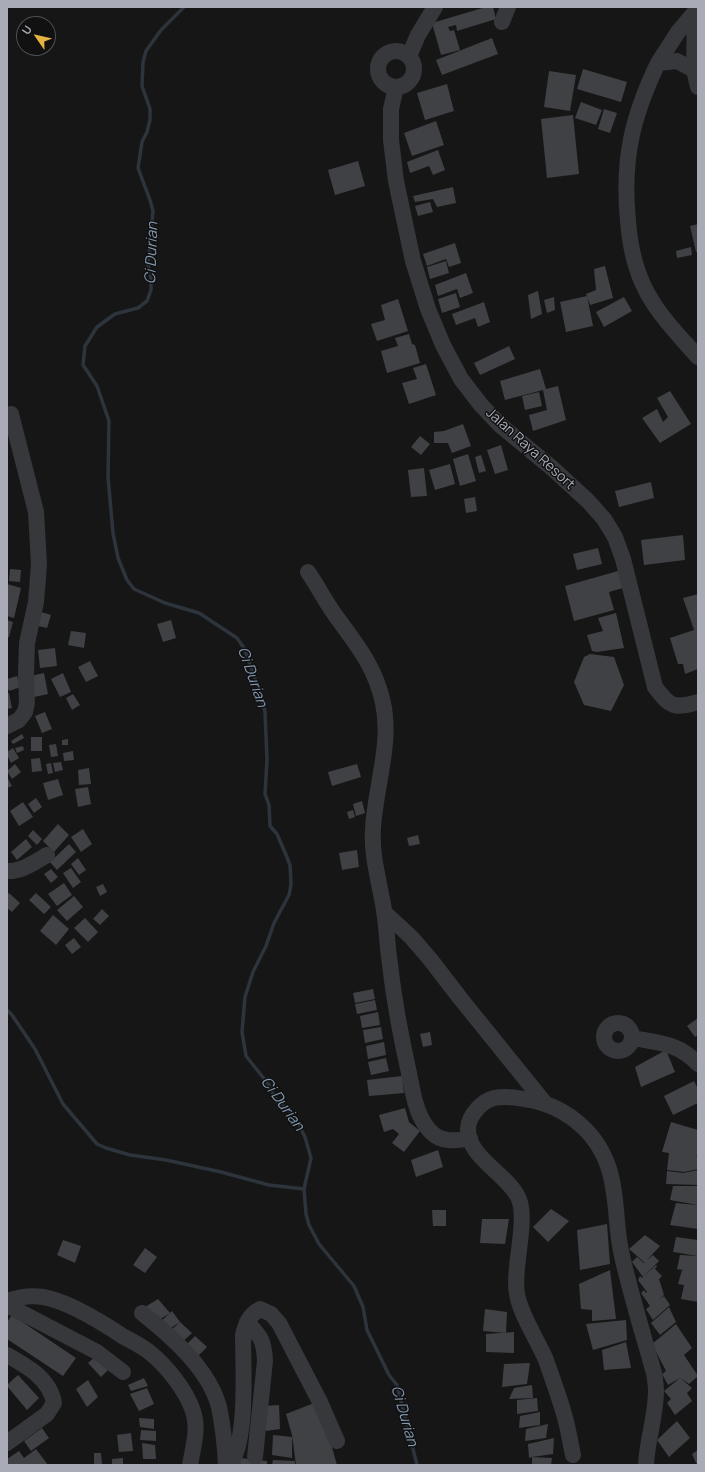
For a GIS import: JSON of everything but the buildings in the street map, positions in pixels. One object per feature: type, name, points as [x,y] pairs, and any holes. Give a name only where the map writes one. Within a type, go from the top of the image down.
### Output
[{"type":"street","points":[[409,56],[418,35],[435,7]]},
{"type":"street","points":[[502,22],[508,7]]},
{"type":"street","points":[[696,9],[678,32],[658,62],[645,90],[630,144],[626,178],[626,201],[633,261],[641,281],[652,302],[698,357]]},
{"type":"street","points":[[696,9],[694,70],[698,87]]},
{"type":"street","points":[[392,51],[404,52],[409,56],[414,67],[414,73],[407,83],[396,87],[390,86],[380,79],[378,73],[379,62],[382,57],[392,51]]},
{"type":"street","points":[[658,62],[677,61],[694,70]]},
{"type":"street","name":"Jalan Raya Resort","points":[[396,87],[391,109],[391,140],[396,181],[413,261],[428,309],[444,345],[461,379],[481,405],[500,425],[552,468],[588,501],[604,519],[615,537],[623,559],[655,687],[664,699],[672,704],[681,707],[698,702]]},
{"type":"street","points":[[7,726],[18,720],[24,712],[27,703],[27,643],[36,602],[39,565],[36,512],[12,414]]},
{"type":"street","points":[[308,572],[332,611],[360,648],[369,664],[383,704],[386,724],[383,762],[373,830],[373,847],[384,912],[391,972],[405,1056],[416,1105],[423,1122],[432,1133],[443,1139],[455,1141],[470,1138]]},
{"type":"street","points":[[7,871],[14,871],[24,867],[47,855]]},
{"type":"street","points":[[384,912],[411,937],[430,959],[544,1102]]},
{"type":"street","points":[[633,1038],[671,1045],[690,1055],[698,1064]]},
{"type":"street","points":[[573,1454],[565,1415],[545,1360],[517,1294],[517,1259],[521,1206],[518,1198],[502,1175],[482,1158],[470,1138],[468,1126],[472,1116],[479,1107],[490,1099],[501,1097],[544,1102],[562,1110],[587,1131],[601,1150],[608,1167],[612,1184],[621,1253],[654,1373],[656,1390],[655,1408],[647,1448],[646,1465]]},
{"type":"street","points":[[7,1301],[32,1296],[45,1297],[60,1302],[111,1328],[148,1351],[172,1376],[186,1396],[193,1412],[196,1426],[190,1465]]},
{"type":"street","points":[[7,1305],[97,1352],[123,1372]]},
{"type":"street","points":[[230,1465],[234,1459],[239,1443],[242,1422],[243,1335],[247,1322],[252,1314],[260,1309],[271,1314],[279,1323],[320,1402],[337,1441]]},
{"type":"street","points":[[142,1313],[178,1344],[195,1364],[211,1388],[219,1406],[226,1465]]},
{"type":"street","points":[[247,1322],[260,1335],[264,1347],[265,1361],[255,1457]]},
{"type":"street","points":[[7,1354],[40,1377],[52,1393],[54,1403],[47,1414],[7,1444]]},
{"type":"waterway","name":"Ci Durian","points":[[184,7],[161,30],[146,51],[143,62],[142,86],[150,109],[150,120],[147,132],[142,142],[138,168],[153,211],[148,265],[151,278],[151,290],[147,301],[138,308],[115,314],[97,327],[85,346],[83,365],[97,386],[109,421],[108,477],[113,533],[118,558],[127,580],[134,589],[165,603],[199,613],[237,638],[244,648],[260,692],[265,712],[267,760],[265,794],[269,805],[270,826],[277,834],[290,865],[291,884],[289,895],[274,923],[266,946],[253,972],[245,997],[242,1032],[246,1056],[269,1085],[277,1102],[287,1108],[295,1117],[305,1137],[311,1158],[304,1189],[306,1214],[309,1225],[319,1244],[354,1286],[363,1307],[367,1330],[389,1375],[397,1385],[417,1465]]},
{"type":"waterway","points":[[7,1010],[35,1049],[63,1104],[97,1144],[130,1155],[166,1160],[221,1172],[269,1185],[304,1189]]}]
